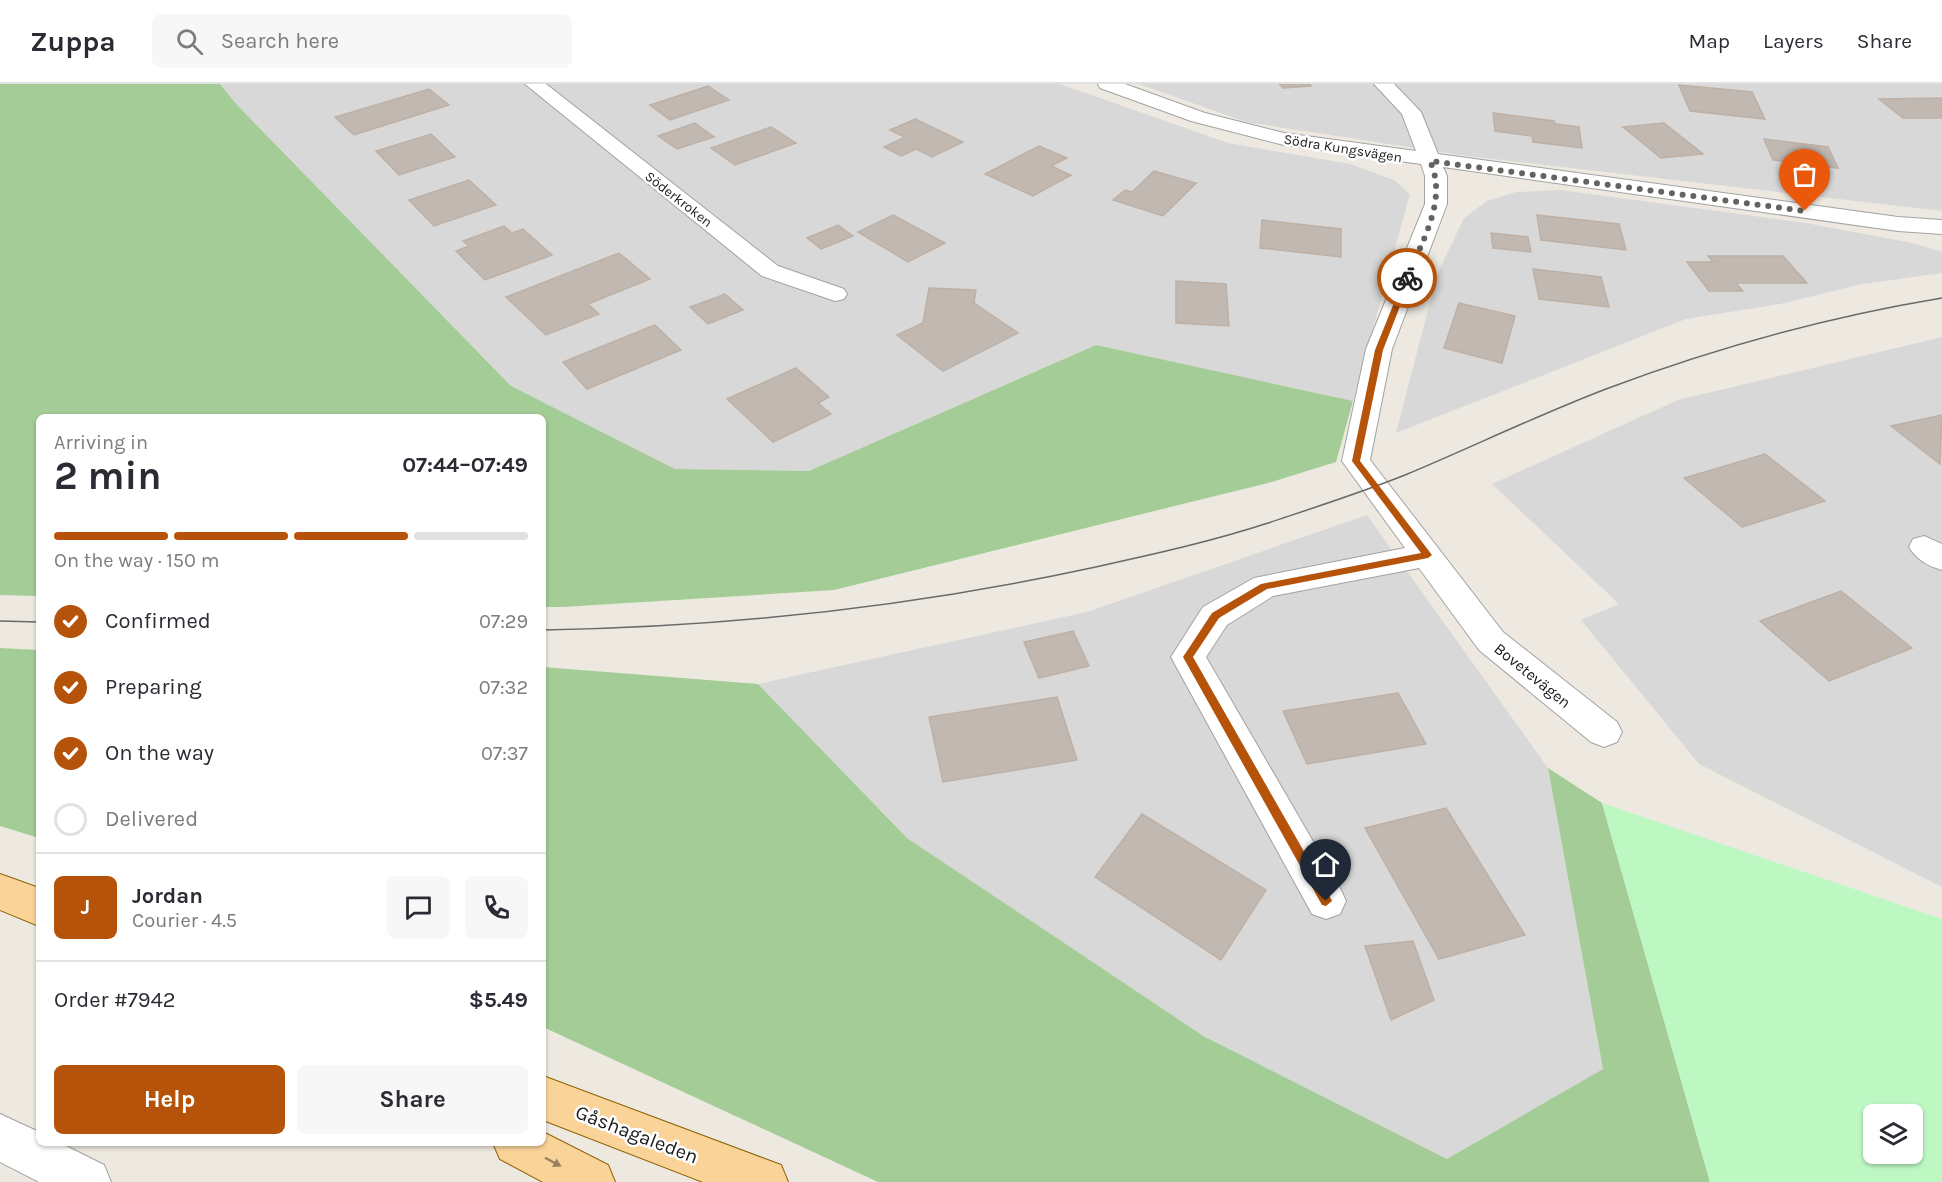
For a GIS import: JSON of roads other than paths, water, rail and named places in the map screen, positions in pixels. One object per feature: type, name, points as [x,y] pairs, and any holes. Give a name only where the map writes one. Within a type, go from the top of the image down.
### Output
[{"type":"main road","points":[[0,892],[36,906]]},
{"type":"main road","name":"Gåshagaleden","points":[[546,1099],[764,1182]]},
{"type":"main road","points":[[522,1146],[591,1182]]},
{"type":"street","name":"Söderkroken","points":[[534,84],[770,271],[836,294]]},
{"type":"street","name":"Södra Kungsvägen","points":[[1107,84],[1198,117],[1284,139],[1430,161],[1886,222],[1942,227]]},
{"type":"street","name":"Bovetevägen","points":[[1383,84],[1411,112],[1436,176],[1436,204],[1379,350],[1356,461],[1491,641],[1604,732]]},
{"type":"street","points":[[1326,901],[1188,657],[1215,616],[1265,586],[1428,555]]},
{"type":"street","points":[[0,1137],[87,1182]]},
{"type":"tram line","points":[[546,630],[681,625],[887,604],[1023,582],[1158,553],[1246,530],[1371,488],[1581,399],[1688,360],[1814,324],[1942,298]]},
{"type":"tram line","points":[[0,621],[36,622]]}]
